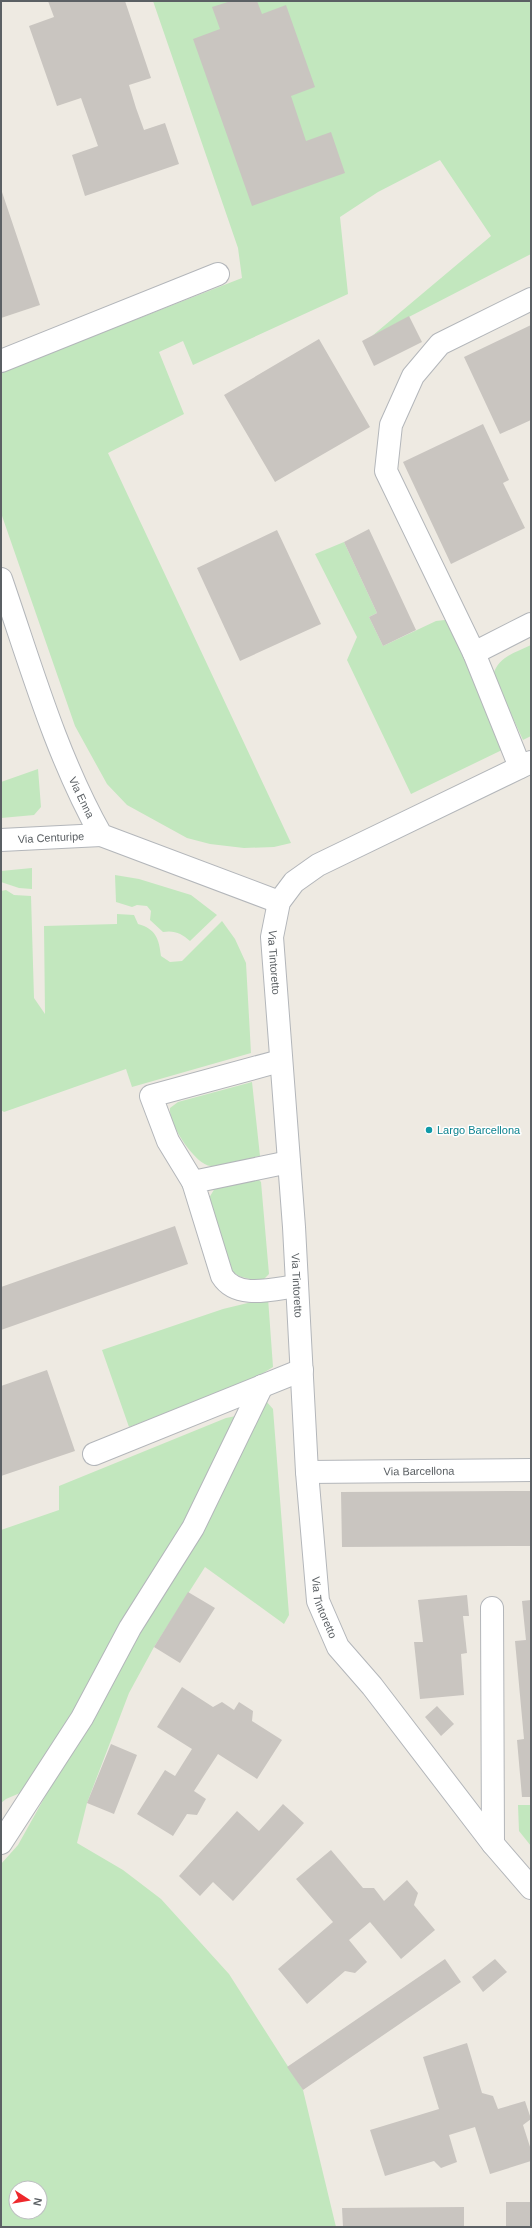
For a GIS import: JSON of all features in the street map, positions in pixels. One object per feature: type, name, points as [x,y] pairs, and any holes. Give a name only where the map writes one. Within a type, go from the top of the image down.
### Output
[{"type":"street","points":[[1,361],[218,274]]},
{"type":"street","points":[[526,765],[474,653],[386,471],[392,425],[413,376],[440,344],[531,299]]},
{"type":"street","name":"Via Enna","points":[[1,580],[61,751],[81,799],[101,835]]},
{"type":"street","points":[[474,653],[531,624]]},
{"type":"street","name":"Via Tintoretto","points":[[526,765],[318,865],[294,882],[279,902],[272,937],[280,1061],[289,1162],[308,1472],[318,1601],[338,1647],[372,1686],[494,1844],[531,1888]]},
{"type":"street","points":[[101,835],[279,902]]},
{"type":"street","name":"Via Centuripe","points":[[1,840],[101,835]]},
{"type":"street","points":[[280,1061],[151,1096],[168,1141],[193,1182],[222,1276],[227,1285],[242,1290],[254,1291],[297,1286]]},
{"type":"street","points":[[193,1182],[289,1162]]},
{"type":"street","points":[[94,1454],[302,1370]]},
{"type":"street","points":[[1,1843],[82,1718],[130,1628],[193,1528],[262,1386]]},
{"type":"street","name":"Via Barcellona","points":[[308,1472],[531,1470]]},
{"type":"street","points":[[492,1608],[494,1844]]},
{"type":"green space","points":[[153,1],[531,1],[531,254],[372,336],[491,236],[440,160],[378,192],[340,217],[348,294],[193,365],[183,341],[159,352],[184,414],[108,453],[291,843],[274,847],[244,848],[210,844],[187,838],[127,805],[107,784],[75,726],[1,513],[1,372],[242,278],[238,248]]},
{"type":"green space","points":[[344,542],[377,613],[369,617],[383,646],[436,621],[445,620],[453,626],[502,750],[411,794],[347,660],[357,637],[315,554]]},
{"type":"green space","points":[[531,645],[531,736],[523,740],[493,675],[499,663],[503,659]]},
{"type":"green space","points":[[38,769],[41,807],[34,815],[1,818],[1,782]]},
{"type":"green space","points":[[32,868],[32,889],[19,888],[1,882],[1,871]]},
{"type":"green space","points":[[115,875],[139,879],[191,895],[217,915],[190,941],[178,933],[163,932],[150,920],[151,911],[147,906],[137,905],[132,907],[116,902]]},
{"type":"green space","points":[[6,890],[14,895],[31,896],[34,998],[45,1014],[44,926],[117,924],[117,914],[134,915],[138,924],[153,932],[158,940],[161,956],[170,962],[182,961],[222,921],[235,939],[246,963],[251,1053],[132,1087],[126,1069],[4,1112],[1,1110],[1,891]]},
{"type":"green space","points":[[252,1082],[260,1156],[216,1166],[205,1164],[190,1151],[178,1133],[173,1123],[170,1108],[178,1102]]},
{"type":"green space","points":[[257,1178],[261,1182],[269,1274],[264,1279],[244,1278],[232,1272],[209,1198],[215,1188]]},
{"type":"green space","points":[[268,1298],[273,1367],[247,1383],[129,1427],[102,1350],[223,1309]]},
{"type":"green space","points":[[266,1401],[273,1409],[289,1615],[284,1624],[205,1567],[154,1647],[129,1693],[87,1803],[77,1843],[123,1870],[161,1899],[229,1974],[303,2090],[336,2227],[1,2227],[1,1864],[18,1845]]},
{"type":"green space","points":[[241,1415],[184,1522],[44,1765],[20,1793],[6,1799],[1,1803],[1,1530],[59,1510],[59,1486],[226,1418]]},
{"type":"green space","points":[[518,1805],[531,1805],[531,1846],[519,1831]]},
{"type":"building","points":[[48,1],[125,1],[151,78],[129,85],[136,108],[144,130],[165,123],[179,164],[85,196],[72,155],[98,146],[81,98],[57,106],[29,26],[54,17]]},
{"type":"building","points":[[231,1],[257,1],[262,14],[286,5],[315,87],[291,96],[306,141],[331,132],[345,173],[252,206],[193,39],[220,29],[212,7]]},
{"type":"building","points":[[1,189],[40,305],[1,318]]},
{"type":"building","points":[[409,316],[422,342],[374,366],[362,341]]},
{"type":"building","points":[[531,325],[531,420],[500,434],[464,357]]},
{"type":"building","points":[[319,339],[370,427],[275,482],[224,395]]},
{"type":"building","points":[[483,424],[509,480],[503,483],[525,528],[451,564],[403,462]]},
{"type":"building","points":[[369,529],[416,630],[383,646],[369,617],[377,613],[344,542]]},
{"type":"building","points":[[277,530],[321,624],[240,661],[197,568]]},
{"type":"building","points":[[175,1226],[188,1264],[1,1330],[1,1287]]},
{"type":"building","points":[[47,1370],[75,1451],[1,1476],[1,1386]]},
{"type":"building","points":[[531,1491],[531,1546],[342,1547],[341,1492]]},
{"type":"building","points":[[188,1592],[215,1608],[180,1663],[154,1647]]},
{"type":"building","points":[[467,1595],[469,1616],[463,1616],[467,1653],[461,1654],[464,1695],[420,1699],[414,1642],[423,1642],[418,1600]]},
{"type":"building","points":[[531,1600],[531,1797],[522,1797],[517,1740],[524,1739],[515,1641],[526,1640],[522,1601]]},
{"type":"building","points":[[182,1687],[213,1707],[222,1702],[234,1710],[239,1702],[253,1711],[252,1721],[282,1740],[257,1779],[218,1754],[194,1791],[206,1799],[197,1815],[187,1814],[173,1836],[137,1814],[165,1770],[175,1776],[192,1749],[157,1727]]},
{"type":"building","points":[[437,1706],[454,1724],[441,1736],[425,1717]]},
{"type":"building","points":[[111,1744],[137,1755],[114,1814],[87,1803]]},
{"type":"building","points":[[283,1804],[304,1823],[233,1901],[213,1882],[200,1896],[179,1876],[237,1811],[259,1831]]},
{"type":"building","points":[[331,1850],[363,1888],[374,1888],[384,1901],[407,1880],[418,1893],[414,1905],[435,1930],[401,1959],[370,1922],[349,1940],[367,1962],[355,1973],[345,1971],[307,2004],[278,1969],[333,1922],[296,1879]]},
{"type":"building","points":[[445,1959],[461,1982],[303,2090],[287,2067]]},
{"type":"building","points":[[495,1959],[507,1972],[483,1992],[472,1977]]},
{"type":"building","points":[[467,2043],[482,2093],[493,2096],[498,2109],[525,2101],[531,2119],[523,2125],[531,2150],[531,2161],[490,2174],[475,2127],[449,2135],[457,2162],[441,2168],[434,2161],[385,2176],[370,2130],[439,2109],[423,2057]]},
{"type":"building","points":[[506,2202],[531,2202],[531,2227],[506,2227]]},
{"type":"building","points":[[464,2207],[464,2227],[343,2227],[342,2208]]},
{"type":"place","name":"Largo Barcellona","points":[[429,1130]]}]
